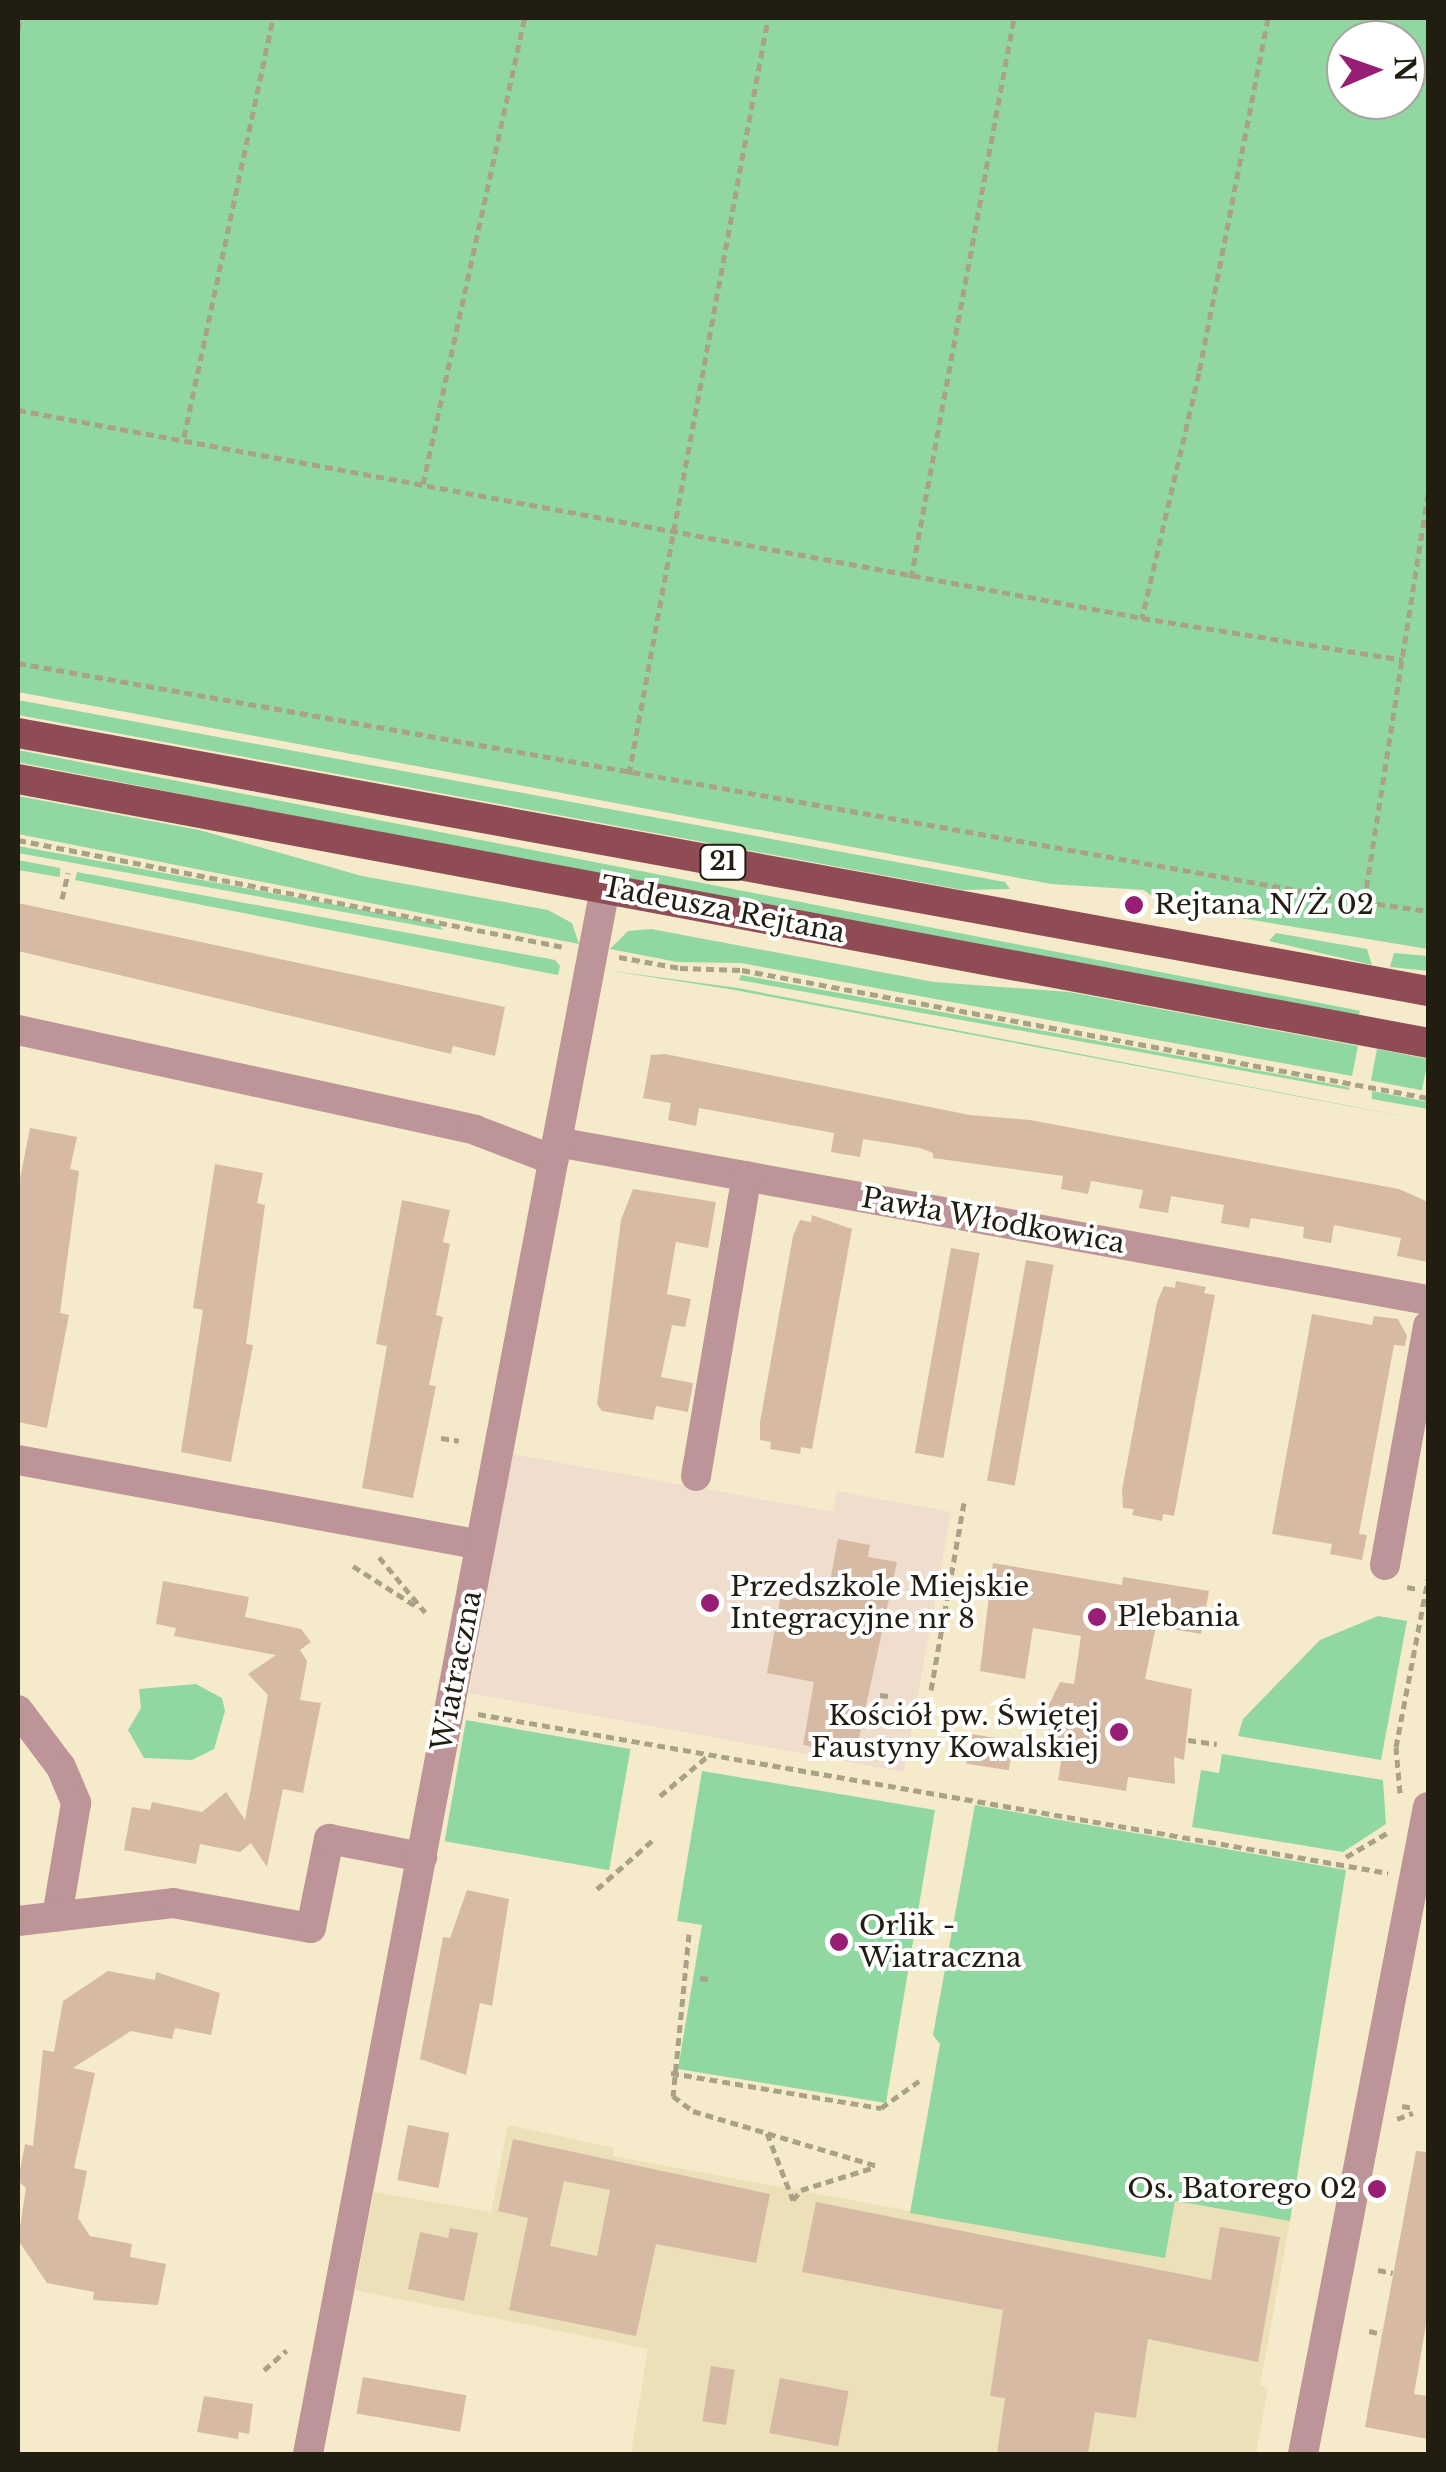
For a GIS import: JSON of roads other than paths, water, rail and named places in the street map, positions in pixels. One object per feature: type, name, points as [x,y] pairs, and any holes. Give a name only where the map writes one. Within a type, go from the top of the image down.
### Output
[{"type":"main road","name":"Tadeusza Rejtana","points":[[18,732],[1428,991]]},
{"type":"main road","name":"Tadeusza Rejtana","points":[[18,779],[1428,1043]]},
{"type":"street","name":"Wiatraczna","points":[[308,2454],[606,888]]},
{"type":"street","name":"Pawła Włodkowica","points":[[18,1030],[555,1151],[747,1176],[1428,1300]]},
{"type":"street","points":[[696,1476],[747,1176]]},
{"type":"street","points":[[1385,1566],[1428,1326]]},
{"type":"street","points":[[18,1460],[480,1545]]},
{"type":"street","points":[[18,1710],[61,1767],[76,1803],[57,1916]]},
{"type":"street","points":[[1303,2454],[1423,1870],[1428,1806]]},
{"type":"street","points":[[18,1921],[173,1904],[311,1928],[328,1839],[422,1858]]},
{"type":"place","name":"Rejtana N/Ż 02","points":[[1134,905]]},
{"type":"place","name":"Przedszkole Miejskie Integracyjne nr 8","points":[[710,1603]]},
{"type":"place","name":"Plebania","points":[[1097,1617]]},
{"type":"place","name":"Kościół pw. Świętej Faustyny Kowalskiej","points":[[1119,1732]]},
{"type":"place","name":"Orlik - Wiatraczna","points":[[839,1942]]},
{"type":"place","name":"Os. Batorego 02","points":[[1377,2189]]}]
